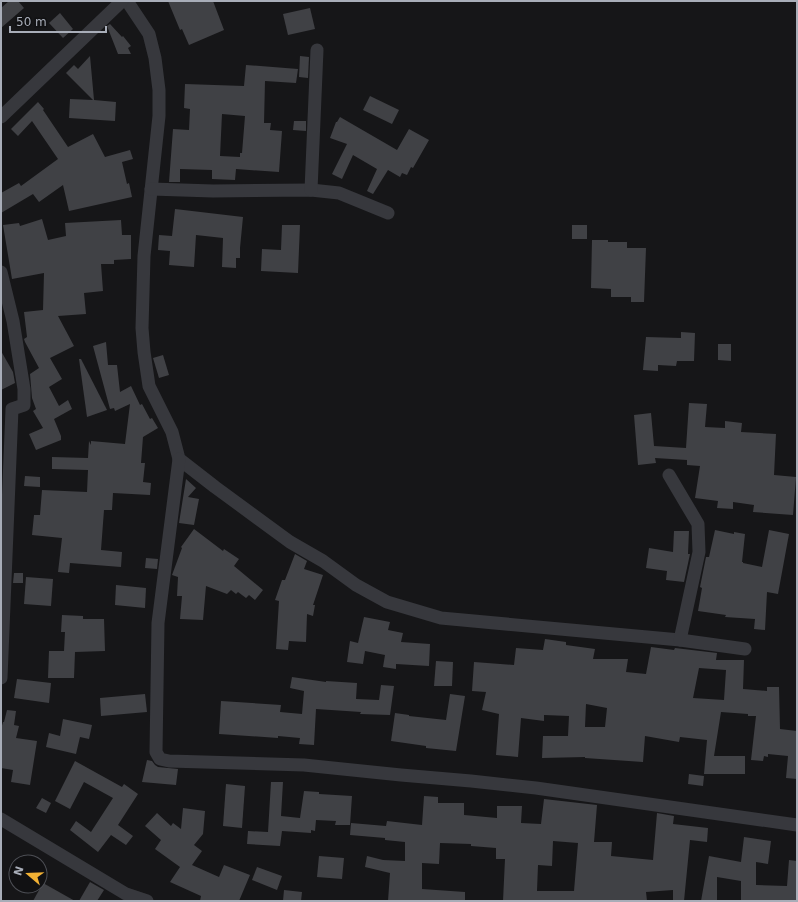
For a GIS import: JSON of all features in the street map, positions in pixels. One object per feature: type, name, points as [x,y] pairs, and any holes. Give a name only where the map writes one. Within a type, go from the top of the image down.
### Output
[{"type":"street","points":[[1,117],[122,1]]},
{"type":"street","points":[[127,1],[149,34],[155,58],[159,90],[159,116],[144,256],[142,328],[144,346],[149,386],[172,432],[179,459],[158,623],[156,752],[160,759],[304,765],[471,781],[536,788],[797,824]]},
{"type":"street","points":[[312,190],[317,50]]},
{"type":"street","points":[[151,188],[212,192],[312,190],[339,193],[388,213]]},
{"type":"street","points":[[1,272],[24,389],[24,406],[7,408],[1,678]]},
{"type":"street","points":[[179,459],[290,542],[323,561],[356,585],[387,602],[441,618],[680,640],[745,649]]},
{"type":"street","points":[[669,474],[698,524],[699,552],[680,640]]},
{"type":"street","points":[[1,819],[126,894],[147,901]]},
{"type":"building","points":[[9,1],[18,1],[24,8],[1,28],[1,8]]},
{"type":"building","points":[[168,1],[213,1],[224,30],[189,45],[182,29],[180,30]]},
{"type":"building","points":[[310,8],[315,29],[288,35],[283,14]]},
{"type":"building","points":[[60,13],[73,29],[63,38],[49,23]]},
{"type":"building","points":[[110,24],[131,46],[128,48],[131,54],[118,54],[107,26]]},
{"type":"building","points":[[90,56],[94,100],[116,102],[115,121],[69,118],[70,99],[93,100],[66,73],[74,65],[78,69]]},
{"type":"building","points":[[300,56],[309,57],[308,78],[299,77]]},
{"type":"building","points":[[246,65],[298,69],[296,83],[265,81],[264,123],[271,123],[270,130],[282,131],[279,172],[236,169],[235,180],[212,179],[212,170],[180,169],[180,182],[169,182],[173,129],[189,130],[190,109],[184,108],[185,84],[244,86]],"holes":[[[222,114],[245,116],[242,153],[240,153],[240,157],[220,156]]]},
{"type":"building","points":[[370,96],[399,110],[392,124],[363,110]]},
{"type":"building","points":[[38,102],[68,147],[93,134],[105,157],[130,150],[133,159],[122,162],[127,184],[129,183],[132,197],[69,211],[63,185],[39,202],[33,194],[1,213],[1,193],[19,183],[21,186],[58,159],[32,121],[18,136],[11,129]]},
{"type":"building","points":[[340,117],[397,150],[409,129],[429,140],[413,168],[411,167],[407,175],[402,173],[400,177],[388,170],[373,194],[367,191],[377,169],[353,155],[342,179],[332,174],[347,144],[330,138],[336,122]]},
{"type":"building","points":[[294,121],[306,121],[306,131],[293,130]]},
{"type":"building","points":[[175,209],[243,217],[240,258],[236,258],[236,268],[222,267],[223,238],[196,235],[194,267],[169,265],[170,251],[158,250],[159,235],[172,236]]},
{"type":"building","points":[[42,219],[48,240],[66,236],[65,223],[121,220],[122,235],[131,235],[131,259],[114,260],[114,264],[101,264],[103,291],[84,293],[86,314],[58,316],[74,346],[50,358],[62,379],[49,387],[59,406],[68,400],[72,409],[54,419],[61,436],[61,440],[36,450],[29,434],[43,428],[33,411],[36,409],[32,398],[30,374],[39,368],[24,339],[27,337],[24,312],[43,310],[44,273],[12,279],[3,225],[19,223],[20,226]]},
{"type":"building","points":[[282,225],[300,225],[298,273],[261,271],[262,249],[281,250]]},
{"type":"building","points":[[572,225],[587,225],[587,239],[572,239]]},
{"type":"building","points":[[592,240],[627,242],[627,248],[646,248],[644,302],[631,302],[631,297],[611,297],[611,289],[591,288]]},
{"type":"building","points":[[681,332],[695,333],[694,361],[677,361],[676,366],[658,365],[658,371],[643,370],[646,337],[681,338]]},
{"type":"building","points":[[106,342],[108,365],[117,365],[120,392],[131,386],[140,405],[142,404],[150,419],[152,418],[158,428],[143,437],[141,463],[145,463],[143,482],[151,483],[150,495],[113,493],[112,510],[104,510],[101,550],[122,552],[121,567],[70,563],[69,573],[58,572],[62,538],[32,535],[34,515],[40,515],[42,490],[87,492],[88,470],[52,469],[52,457],[88,458],[89,441],[91,445],[91,441],[125,444],[130,404],[115,411],[114,408],[110,409],[93,346]]},
{"type":"building","points":[[718,344],[731,344],[731,361],[718,360]]},
{"type":"building","points":[[1,351],[13,372],[15,383],[1,390]]},
{"type":"building","points":[[163,355],[169,375],[159,378],[153,358]]},
{"type":"building","points":[[79,359],[81,359],[107,410],[87,417]]},
{"type":"building","points":[[689,403],[707,404],[705,427],[725,428],[725,421],[742,423],[741,432],[776,434],[774,475],[796,477],[793,515],[753,512],[754,505],[733,502],[733,509],[717,508],[718,501],[695,498],[700,466],[687,465],[687,460],[655,458],[656,463],[638,465],[634,415],[651,413],[654,446],[686,448]]},
{"type":"building","points":[[25,476],[40,477],[40,487],[24,486]]},
{"type":"building","points":[[186,479],[196,488],[188,497],[199,499],[194,525],[179,523]]},
{"type":"building","points":[[194,529],[223,551],[224,549],[239,559],[234,566],[263,590],[255,600],[249,595],[246,598],[238,592],[236,594],[231,590],[227,594],[206,586],[203,620],[180,619],[182,596],[177,596],[178,577],[172,575],[182,548],[181,547]]},
{"type":"building","points":[[715,530],[734,534],[734,532],[745,534],[742,562],[762,567],[769,530],[789,534],[778,594],[767,592],[765,630],[754,629],[755,619],[725,617],[726,615],[698,611],[702,588],[700,587],[706,557],[709,557]]},
{"type":"building","points":[[674,531],[689,531],[688,554],[690,554],[684,582],[666,580],[667,571],[646,568],[649,548],[673,552]]},
{"type":"building","points":[[295,554],[307,561],[304,569],[323,575],[313,605],[315,605],[313,616],[307,614],[306,642],[289,641],[288,650],[276,649],[279,601],[275,600],[282,580],[285,580]]},
{"type":"building","points":[[146,558],[158,559],[157,569],[145,568]]},
{"type":"building","points":[[14,573],[23,573],[23,583],[13,583]]},
{"type":"building","points":[[26,577],[53,579],[51,606],[24,604]]},
{"type":"building","points":[[116,585],[146,588],[145,608],[115,605]]},
{"type":"building","points":[[62,615],[83,616],[83,619],[104,619],[105,651],[75,652],[74,678],[48,678],[49,651],[64,651],[65,632],[61,632]]},
{"type":"building","points":[[364,617],[390,622],[388,630],[403,633],[401,642],[430,644],[429,666],[396,664],[396,669],[383,667],[385,655],[365,651],[363,664],[347,662],[350,641],[358,643]]},
{"type":"building","points":[[545,639],[566,642],[566,645],[595,649],[593,659],[628,659],[626,672],[646,674],[651,647],[717,653],[716,660],[744,660],[743,689],[767,691],[767,687],[779,687],[780,729],[797,731],[797,779],[786,778],[788,756],[768,754],[768,757],[764,756],[763,761],[751,760],[756,716],[748,716],[748,714],[721,712],[714,756],[745,756],[745,774],[704,774],[707,740],[680,737],[679,742],[645,736],[643,762],[585,757],[542,758],[543,736],[568,736],[569,716],[544,715],[544,721],[521,718],[518,757],[496,755],[499,714],[482,710],[486,692],[472,691],[474,662],[514,665],[516,648],[543,650]],"holes":[[[699,668],[726,670],[724,700],[693,698]],[[586,704],[607,708],[605,727],[585,727]]]},
{"type":"building","points":[[436,661],[453,662],[452,686],[434,686]]},
{"type":"building","points":[[292,677],[326,682],[357,683],[356,699],[379,700],[381,685],[394,686],[390,715],[360,714],[361,712],[316,709],[314,745],[299,744],[300,738],[219,734],[221,701],[281,705],[280,712],[302,714],[304,691],[290,688]]},
{"type":"building","points":[[17,679],[51,683],[49,703],[14,698]]},
{"type":"building","points":[[145,694],[147,712],[101,716],[100,698]]},
{"type":"building","points":[[450,694],[465,696],[456,751],[426,748],[426,746],[391,741],[395,713],[446,720]]},
{"type":"building","points":[[7,710],[16,711],[14,725],[19,726],[16,738],[37,741],[30,785],[11,782],[13,770],[1,768],[1,729]]},
{"type":"building","points":[[63,719],[92,725],[89,739],[80,737],[76,754],[46,747],[49,733],[60,736]]},
{"type":"building","points":[[147,760],[152,761],[158,767],[178,769],[176,785],[142,782]]},
{"type":"building","points":[[75,761],[122,787],[124,784],[138,794],[118,825],[133,836],[126,845],[111,835],[98,852],[70,830],[76,821],[91,832],[113,798],[84,782],[70,809],[55,801]]},
{"type":"building","points":[[689,774],[704,776],[703,786],[688,784]]},
{"type":"building","points":[[271,782],[283,782],[281,816],[300,818],[304,791],[319,792],[319,794],[352,796],[350,825],[335,825],[336,821],[316,820],[315,831],[311,830],[311,833],[282,831],[280,846],[247,844],[248,831],[268,832]]},
{"type":"building","points":[[226,784],[245,786],[242,828],[223,826]]},
{"type":"building","points":[[424,796],[438,797],[438,803],[464,803],[464,815],[497,818],[497,806],[522,806],[521,823],[541,824],[544,799],[597,805],[594,842],[612,842],[611,856],[653,860],[657,813],[674,816],[673,824],[708,828],[707,842],[690,840],[684,901],[673,901],[673,890],[646,892],[647,901],[503,901],[505,859],[496,859],[496,848],[471,846],[471,844],[440,843],[439,864],[422,863],[422,889],[465,892],[465,901],[388,901],[390,873],[365,867],[367,856],[383,860],[405,861],[405,842],[385,840],[385,838],[350,835],[351,823],[386,826],[387,821],[422,825]],"holes":[[[553,841],[578,843],[574,891],[537,891],[538,865],[552,866]]]},
{"type":"building","points":[[42,798],[51,803],[46,813],[36,808]]},
{"type":"building","points":[[183,808],[205,811],[203,834],[194,845],[202,851],[192,865],[219,877],[224,865],[250,875],[239,901],[200,901],[201,896],[170,882],[180,867],[155,849],[161,840],[145,826],[157,813],[171,826],[173,823],[181,829]]},
{"type":"building","points":[[744,837],[771,841],[768,864],[756,862],[756,885],[787,886],[789,860],[797,861],[797,901],[741,901],[741,881],[717,877],[717,901],[701,901],[709,856],[741,862]]},
{"type":"building","points":[[319,856],[344,858],[342,879],[317,877]]},
{"type":"building","points":[[257,867],[282,876],[277,890],[252,880]]},
{"type":"building","points":[[90,882],[104,890],[97,901],[79,901]]},
{"type":"building","points":[[48,886],[75,901],[33,901],[37,894],[48,894]]},
{"type":"building","points":[[284,890],[302,892],[301,901],[283,901]]}]
